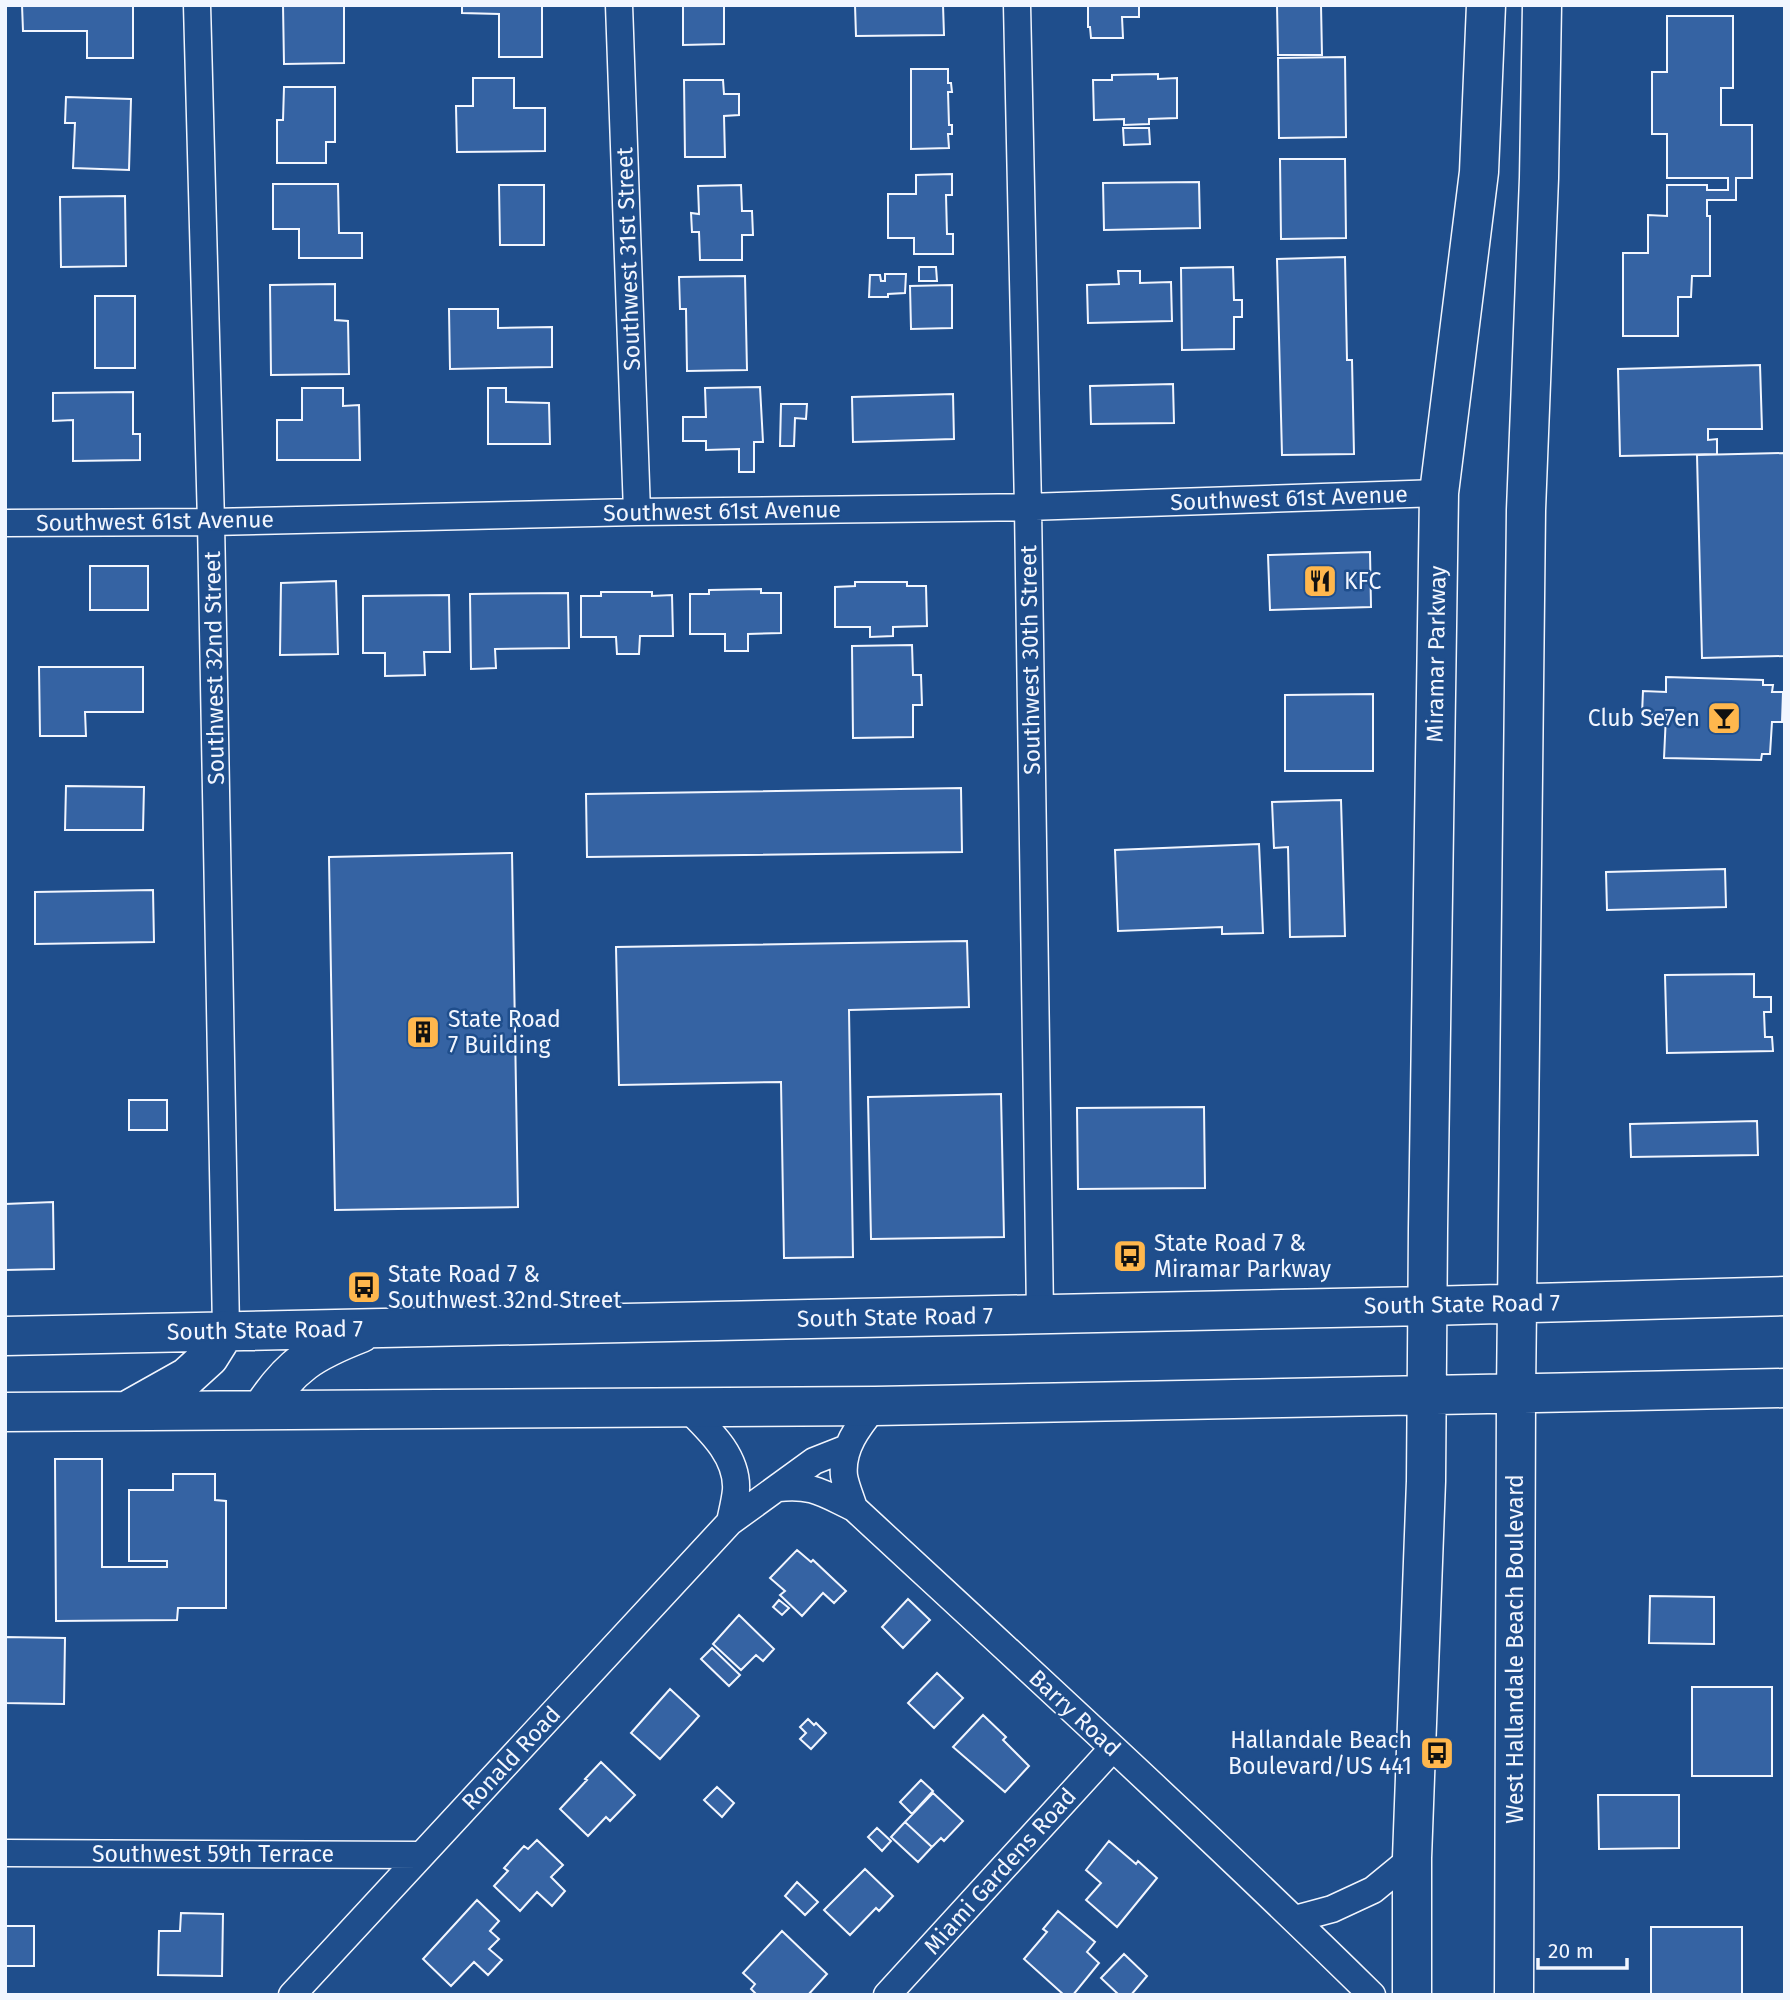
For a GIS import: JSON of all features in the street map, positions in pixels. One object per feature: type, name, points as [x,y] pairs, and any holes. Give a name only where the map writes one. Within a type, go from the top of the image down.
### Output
[{"type":"main road","name":"Miramar Parkway","points":[[1427,1306],[1439,493],[1479,172],[1486,5]]},
{"type":"main road","points":[[1517,1304],[1526,490],[1539,178],[1542,5]]},
{"type":"main road","name":"South State Road 7","points":[[5,1336],[1785,1296]]},
{"type":"main road","name":"West Hallandale Beach Boulevard","points":[[1514,1995],[1517,1304]]},
{"type":"main road","points":[[1412,1995],[1412,1858],[1426,1480],[1427,1306]]},
{"type":"main road","points":[[262,1409],[279,1384],[301,1363],[331,1344],[376,1327]]},
{"type":"main road","points":[[128,1410],[187,1377],[209,1357],[226,1330]]},
{"type":"main road","points":[[5,1412],[876,1406],[1785,1388]]},
{"type":"street","name":"Southwest 32nd Street","points":[[197,5],[211,522],[226,1330]]},
{"type":"street","name":"Southwest 31st Street","points":[[619,5],[637,512]]},
{"type":"street","name":"Southwest 30th Street","points":[[1017,5],[1028,507],[1040,1314]]},
{"type":"street","name":"Southwest 61st Avenue","points":[[5,523],[211,522],[637,512],[1028,507],[1439,493]]},
{"type":"street","points":[[847,1448],[856,1430],[876,1406]]},
{"type":"street","points":[[687,1408],[712,1434],[730,1461],[735,1474],[736,1489],[730,1522]]},
{"type":"street","name":"Ronald Road","points":[[292,1995],[730,1522],[814,1461],[847,1448]]},
{"type":"street","name":"Barry Road","points":[[847,1448],[845,1478],[855,1508]]},
{"type":"street","name":"Barry Road","points":[[778,1488],[812,1488],[855,1508],[1295,1919],[1372,1995]]},
{"type":"street","name":"Miami Gardens Road","points":[[887,1995],[1113,1748]]},
{"type":"street","name":"Southwest 59th Terrace","points":[[5,1853],[421,1855]]},
{"type":"street","points":[[1295,1919],[1332,1909],[1373,1890],[1412,1858]]},
{"type":"building","points":[[22,5],[133,6],[133,58],[87,58],[87,31],[23,31]]},
{"type":"building","points":[[283,5],[344,5],[344,63],[284,64]]},
{"type":"building","points":[[462,5],[542,5],[542,57],[499,57],[499,14],[462,13]]},
{"type":"building","points":[[683,5],[724,5],[724,44],[683,45]]},
{"type":"building","points":[[855,5],[943,5],[944,35],[856,36]]},
{"type":"building","points":[[1088,5],[1139,5],[1139,17],[1122,17],[1123,38],[1091,38]]},
{"type":"building","points":[[1277,5],[1321,5],[1322,55],[1278,55]]},
{"type":"building","points":[[1667,16],[1733,16],[1733,88],[1721,88],[1721,125],[1752,125],[1752,178],[1736,178],[1736,200],[1707,200],[1707,216],[1710,216],[1710,276],[1692,276],[1691,297],[1678,297],[1678,336],[1623,336],[1623,253],[1648,253],[1648,215],[1667,216],[1667,185],[1707,185],[1707,190],[1728,190],[1728,178],[1667,178],[1667,134],[1652,134],[1652,72],[1667,72]]},
{"type":"building","points":[[1345,57],[1346,137],[1279,138],[1278,58]]},
{"type":"building","points":[[911,69],[948,69],[948,83],[951,83],[952,92],[948,92],[949,125],[952,125],[952,134],[948,134],[949,148],[911,149]]},
{"type":"building","points":[[1158,74],[1158,79],[1177,78],[1177,118],[1149,119],[1149,124],[1124,125],[1124,119],[1094,120],[1093,80],[1112,80],[1112,75]]},
{"type":"building","points":[[473,78],[514,78],[514,108],[545,108],[545,151],[457,152],[456,106],[473,106]]},
{"type":"building","points":[[684,80],[723,80],[724,94],[739,94],[739,115],[724,116],[725,157],[685,157]]},
{"type":"building","points":[[284,87],[335,87],[335,142],[326,142],[326,163],[277,163],[277,120],[283,120]]},
{"type":"building","points":[[66,97],[131,99],[129,170],[73,168],[75,123],[65,123]]},
{"type":"building","points":[[1123,128],[1149,128],[1150,144],[1124,145]]},
{"type":"building","points":[[1280,159],[1345,159],[1346,238],[1281,239]]},
{"type":"building","points":[[952,174],[952,195],[946,195],[947,234],[953,234],[953,254],[914,254],[914,238],[888,238],[888,194],[916,194],[916,175]]},
{"type":"building","points":[[1199,182],[1200,228],[1104,230],[1103,183]]},
{"type":"building","points":[[273,184],[338,184],[339,233],[362,233],[362,258],[299,258],[299,229],[273,229]]},
{"type":"building","points":[[499,185],[544,185],[544,245],[500,245]]},
{"type":"building","points":[[741,185],[742,211],[752,211],[753,235],[742,235],[742,260],[700,260],[699,232],[692,232],[691,213],[699,214],[698,186]]},
{"type":"building","points":[[125,196],[126,266],[61,267],[60,197]]},
{"type":"building","points":[[1345,257],[1347,360],[1352,360],[1354,454],[1282,455],[1277,259]]},
{"type":"building","points":[[919,267],[936,267],[937,281],[919,281]]},
{"type":"building","points":[[1233,267],[1234,300],[1242,300],[1242,317],[1234,317],[1234,349],[1182,350],[1181,268]]},
{"type":"building","points":[[1118,271],[1140,271],[1140,283],[1171,282],[1172,321],[1088,323],[1087,285],[1119,284]]},
{"type":"building","points":[[885,274],[906,274],[905,293],[869,297],[870,275],[880,275],[881,281],[885,281]]},
{"type":"building","points":[[745,276],[747,370],[687,371],[686,309],[680,309],[679,277]]},
{"type":"building","points":[[335,284],[335,320],[348,321],[349,374],[271,375],[270,285]]},
{"type":"building","points":[[952,285],[952,328],[911,329],[910,286]]},
{"type":"building","points":[[95,296],[135,296],[135,368],[95,368]]},
{"type":"building","points":[[449,309],[498,309],[498,328],[552,327],[552,367],[450,369]]},
{"type":"building","points":[[1760,365],[1762,429],[1708,429],[1708,440],[1717,439],[1717,454],[1620,456],[1618,369]]},
{"type":"building","points":[[1173,384],[1174,423],[1091,424],[1090,386]]},
{"type":"building","points":[[760,387],[763,442],[754,442],[754,472],[739,472],[739,449],[706,450],[706,441],[683,441],[683,417],[706,417],[705,388]]},
{"type":"building","points":[[302,388],[343,388],[343,406],[359,405],[360,460],[277,460],[277,420],[302,420]]},
{"type":"building","points":[[488,388],[506,388],[506,402],[549,403],[550,444],[488,444]]},
{"type":"building","points":[[133,392],[133,434],[140,434],[140,460],[73,461],[73,420],[53,421],[53,393]]},
{"type":"building","points":[[953,394],[954,439],[853,442],[852,397]]},
{"type":"building","points":[[781,404],[807,404],[806,419],[795,418],[794,446],[780,446]]},
{"type":"building","points":[[1785,453],[1785,656],[1702,658],[1697,455]]},
{"type":"building","name":"KFC","points":[[1370,552],[1371,607],[1270,610],[1268,555]]},
{"type":"building","points":[[90,566],[148,566],[148,610],[90,610]]},
{"type":"building","points":[[336,581],[338,654],[280,655],[281,583]]},
{"type":"building","points":[[855,582],[907,582],[907,586],[926,586],[927,626],[893,627],[893,636],[870,637],[870,627],[835,627],[835,587],[855,586]]},
{"type":"building","points":[[761,589],[761,593],[781,593],[781,633],[748,634],[748,651],[725,651],[725,634],[690,634],[690,594],[709,594],[709,590]]},
{"type":"building","points":[[601,592],[652,592],[652,596],[672,595],[673,636],[640,636],[639,654],[617,654],[616,637],[581,637],[581,596],[601,596]]},
{"type":"building","points":[[568,593],[569,648],[495,649],[496,668],[471,669],[470,594]]},
{"type":"building","points":[[449,595],[450,652],[424,652],[425,675],[385,676],[385,653],[363,653],[363,596]]},
{"type":"building","points":[[912,645],[913,675],[921,675],[922,705],[913,705],[913,737],[853,738],[852,646]]},
{"type":"building","points":[[39,667],[143,667],[143,712],[85,712],[86,736],[40,736]]},
{"type":"building","name":"Club Se7en","points":[[1666,677],[1763,680],[1763,685],[1773,685],[1772,692],[1783,692],[1782,722],[1772,722],[1770,754],[1762,754],[1761,760],[1664,758],[1666,715],[1642,714],[1643,691],[1666,692]]},
{"type":"building","points":[[1373,694],[1373,771],[1285,771],[1285,695]]},
{"type":"building","points":[[66,786],[144,787],[143,830],[65,830]]},
{"type":"building","points":[[961,788],[962,852],[587,857],[586,794]]},
{"type":"building","points":[[1341,800],[1345,936],[1290,937],[1288,847],[1274,848],[1272,802]]},
{"type":"building","points":[[1259,844],[1263,933],[1222,934],[1222,927],[1118,931],[1115,850]]},
{"type":"building","name":"State Road 7 Building","points":[[512,853],[518,1207],[335,1210],[329,857]]},
{"type":"building","points":[[1725,869],[1726,907],[1607,910],[1606,872]]},
{"type":"building","points":[[153,890],[154,942],[35,944],[35,892]]},
{"type":"building","points":[[967,941],[969,1007],[849,1010],[853,1257],[784,1258],[781,1082],[619,1085],[616,947]]},
{"type":"building","points":[[1754,974],[1754,997],[1771,997],[1771,1012],[1764,1012],[1765,1037],[1772,1037],[1773,1051],[1667,1053],[1665,975]]},
{"type":"building","points":[[1001,1094],[1004,1237],[871,1239],[868,1097]]},
{"type":"building","points":[[129,1100],[167,1100],[167,1130],[129,1130]]},
{"type":"building","points":[[1204,1107],[1205,1188],[1078,1189],[1077,1108]]},
{"type":"building","points":[[1757,1121],[1758,1155],[1631,1157],[1630,1124]]},
{"type":"building","points":[[53,1202],[54,1269],[5,1270],[5,1204]]},
{"type":"building","points":[[55,1459],[102,1459],[102,1567],[167,1567],[167,1561],[129,1561],[129,1490],[173,1490],[173,1474],[215,1474],[215,1500],[226,1501],[226,1608],[178,1608],[177,1620],[56,1621]]},
{"type":"building","points":[[797,1550],[811,1562],[813,1560],[846,1591],[834,1603],[823,1593],[802,1616],[780,1595],[785,1591],[770,1578]]},
{"type":"building","points":[[1650,1596],[1714,1597],[1714,1644],[1649,1643]]},
{"type":"building","points":[[908,1599],[930,1620],[903,1648],[882,1627]]},
{"type":"building","points":[[779,1600],[789,1608],[782,1615],[773,1607]]},
{"type":"building","points":[[739,1615],[774,1649],[763,1661],[756,1655],[741,1670],[713,1644]]},
{"type":"building","points":[[5,1637],[65,1638],[64,1704],[5,1703]]},
{"type":"building","points":[[712,1648],[740,1675],[729,1686],[701,1659]]},
{"type":"building","points":[[937,1673],[963,1698],[934,1728],[908,1703]]},
{"type":"building","points":[[1692,1687],[1772,1687],[1772,1776],[1692,1776]]},
{"type":"building","points":[[670,1689],[699,1716],[660,1759],[631,1733]]},
{"type":"building","points":[[983,1715],[1006,1737],[1003,1740],[1029,1766],[1005,1792],[953,1747]]},
{"type":"building","points":[[808,1719],[826,1733],[811,1749],[800,1739],[806,1733],[800,1727]]},
{"type":"building","points":[[601,1762],[635,1795],[610,1821],[606,1817],[588,1836],[560,1809]]},
{"type":"building","points":[[921,1780],[933,1791],[912,1814],[900,1802]]},
{"type":"building","points":[[717,1787],[734,1803],[722,1817],[704,1800]]},
{"type":"building","points":[[933,1793],[963,1821],[944,1841],[941,1838],[932,1847],[905,1822]]},
{"type":"building","points":[[1598,1795],[1679,1795],[1679,1848],[1599,1849]]},
{"type":"building","points":[[905,1822],[932,1847],[918,1862],[891,1837]]},
{"type":"building","points":[[877,1828],[891,1841],[882,1851],[868,1837]]},
{"type":"building","points":[[537,1840],[563,1865],[551,1877],[565,1891],[552,1906],[537,1892],[520,1911],[494,1886],[508,1871],[504,1868],[524,1846],[528,1849]]},
{"type":"building","points":[[1109,1841],[1157,1878],[1117,1927],[1086,1900],[1101,1883],[1086,1870]]},
{"type":"building","points":[[865,1869],[893,1896],[879,1911],[876,1908],[850,1935],[824,1910]]},
{"type":"building","points":[[797,1882],[818,1902],[805,1915],[785,1896]]},
{"type":"building","points":[[477,1900],[499,1921],[490,1931],[499,1939],[489,1949],[502,1960],[488,1975],[474,1962],[451,1986],[423,1959]]},
{"type":"building","points":[[1058,1911],[1095,1942],[1087,1952],[1099,1963],[1073,1995],[1064,1995],[1024,1959],[1047,1932],[1043,1929]]},
{"type":"building","points":[[181,1913],[223,1914],[222,1976],[158,1975],[159,1931],[180,1931]]},
{"type":"building","points":[[5,1926],[34,1926],[34,1966],[5,1966]]},
{"type":"building","points":[[1651,1927],[1742,1927],[1742,1995],[1651,1995]]},
{"type":"building","points":[[782,1931],[827,1974],[808,1995],[757,1995],[751,1989],[755,1984],[743,1973]]},
{"type":"building","points":[[1124,1954],[1147,1976],[1131,1995],[1119,1995],[1101,1978]]},
{"type":"place","name":"KFC","points":[[1320,581]]},
{"type":"place","name":"Club Se7en","points":[[1724,718]]},
{"type":"place","name":"State Road 7 Building","points":[[423,1032]]},
{"type":"place","name":"State Road 7 & Miramar Parkway","points":[[1130,1256]]},
{"type":"place","name":"State Road 7 & Southwest 32nd Street","points":[[364,1287]]},
{"type":"place","name":"Hallandale Beach Boulevard/US 441","points":[[1437,1753]]}]
